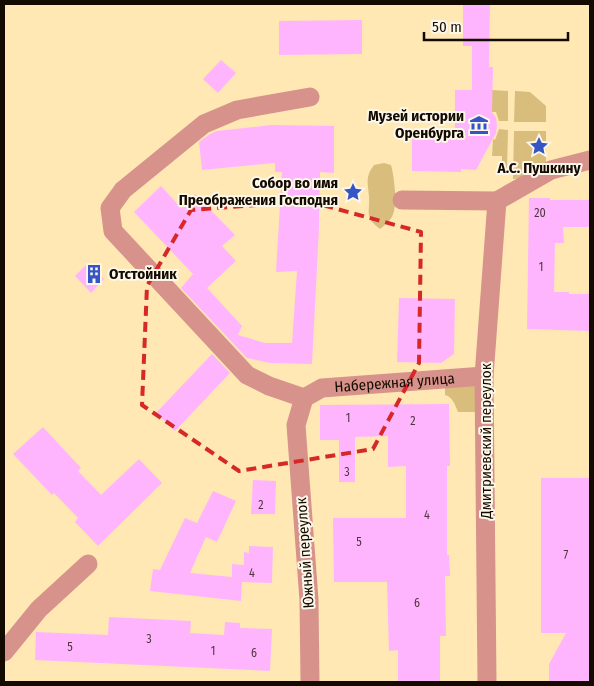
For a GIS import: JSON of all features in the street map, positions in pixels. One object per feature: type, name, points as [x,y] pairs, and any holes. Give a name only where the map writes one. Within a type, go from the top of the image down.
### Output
[{"type":"street","points":[[304,398],[270,386],[247,375],[113,231],[110,208],[123,190],[204,124],[237,110],[310,97]]},
{"type":"street","points":[[402,200],[497,201],[550,170],[590,160]]},
{"type":"street","name":"Дмитриевский переулок","points":[[488,682],[484,376],[497,201]]},
{"type":"street","name":"Набережная улица","points":[[304,398],[322,388],[484,376]]},
{"type":"street","name":"Южный переулок","points":[[304,398],[296,424],[310,600],[310,682]]},
{"type":"street","points":[[4,652],[39,609],[88,564]]},
{"type":"highlighted area","points":[[308,201],[421,232],[419,363],[373,449],[239,471],[142,405],[147,286],[191,210]]},
{"type":"shaded area","points":[[492,90],[508,91],[508,121],[499,121],[496,112],[492,112]]},
{"type":"shaded area","points":[[515,91],[530,92],[546,106],[546,122],[514,122]]},
{"type":"shaded area","points":[[499,129],[508,130],[507,170],[502,170],[502,156],[492,156],[493,139],[495,140]]},
{"type":"shaded area","points":[[514,131],[546,131],[546,165],[533,178],[513,179]]},
{"type":"shaded area","points":[[384,163],[391,165],[395,201],[392,217],[380,229],[372,221],[369,214],[368,180],[369,173],[374,165]]},
{"type":"shaded area","points":[[477,380],[485,412],[458,412],[452,399],[445,395],[445,381]]},
{"type":"building","points":[[463,5],[490,5],[489,67],[493,67],[492,112],[496,118],[496,133],[476,170],[461,169],[461,172],[412,171],[412,136],[455,136],[455,90],[472,90],[472,46],[463,46]]},
{"type":"building","points":[[362,20],[362,54],[279,55],[279,21]]},
{"type":"building","points":[[221,60],[236,73],[218,93],[203,79]]},
{"type":"building","points":[[271,125],[334,126],[334,173],[320,172],[312,364],[270,363],[247,358],[181,288],[193,274],[134,212],[161,186],[181,208],[195,194],[235,235],[222,246],[236,261],[207,288],[242,326],[238,335],[265,343],[292,343],[297,271],[276,272],[282,172],[275,172],[275,163],[202,170],[199,142],[217,131]]},
{"type":"building","points":[[529,198],[590,200],[590,227],[563,227],[564,243],[555,243],[554,292],[590,294],[590,331],[527,329]]},
{"type":"building","name":"Отстойник","points":[[88,263],[104,279],[91,293],[75,276]]},
{"type":"building","points":[[399,298],[455,299],[454,354],[441,363],[397,362]]},
{"type":"building","points":[[212,354],[230,373],[175,431],[156,413]]},
{"type":"building","points":[[449,404],[450,466],[447,466],[447,555],[449,555],[450,576],[445,576],[446,636],[440,636],[440,682],[398,682],[398,650],[389,651],[387,582],[334,582],[333,518],[406,518],[406,466],[388,467],[388,436],[355,437],[355,482],[339,482],[339,440],[320,440],[320,405]]},
{"type":"building","points":[[43,427],[81,468],[78,471],[101,495],[139,459],[162,483],[98,546],[75,522],[78,518],[54,493],[52,495],[13,454]]},
{"type":"building","points":[[541,478],[590,478],[590,682],[549,682],[549,664],[566,633],[541,633]]},
{"type":"building","points":[[253,480],[276,481],[275,514],[251,514]]},
{"type":"building","points":[[213,491],[236,501],[217,542],[206,537],[190,573],[232,577],[232,564],[244,565],[244,552],[249,553],[249,546],[273,547],[272,583],[242,582],[241,601],[150,591],[153,569],[160,570],[185,518],[197,523]]},
{"type":"building","points":[[109,617],[191,621],[190,633],[224,635],[225,622],[240,623],[240,628],[272,629],[270,671],[35,660],[36,632],[108,635]]},
{"type":"place","name":"Музей истории Оренбурга","points":[[479,125]]},
{"type":"place","name":"А.С. Пушкину","points":[[539,146]]},
{"type":"place","name":"Собор во имя Преображения Господня","points":[[353,192]]},
{"type":"place","name":"Отстойник","points":[[94,274]]}]
